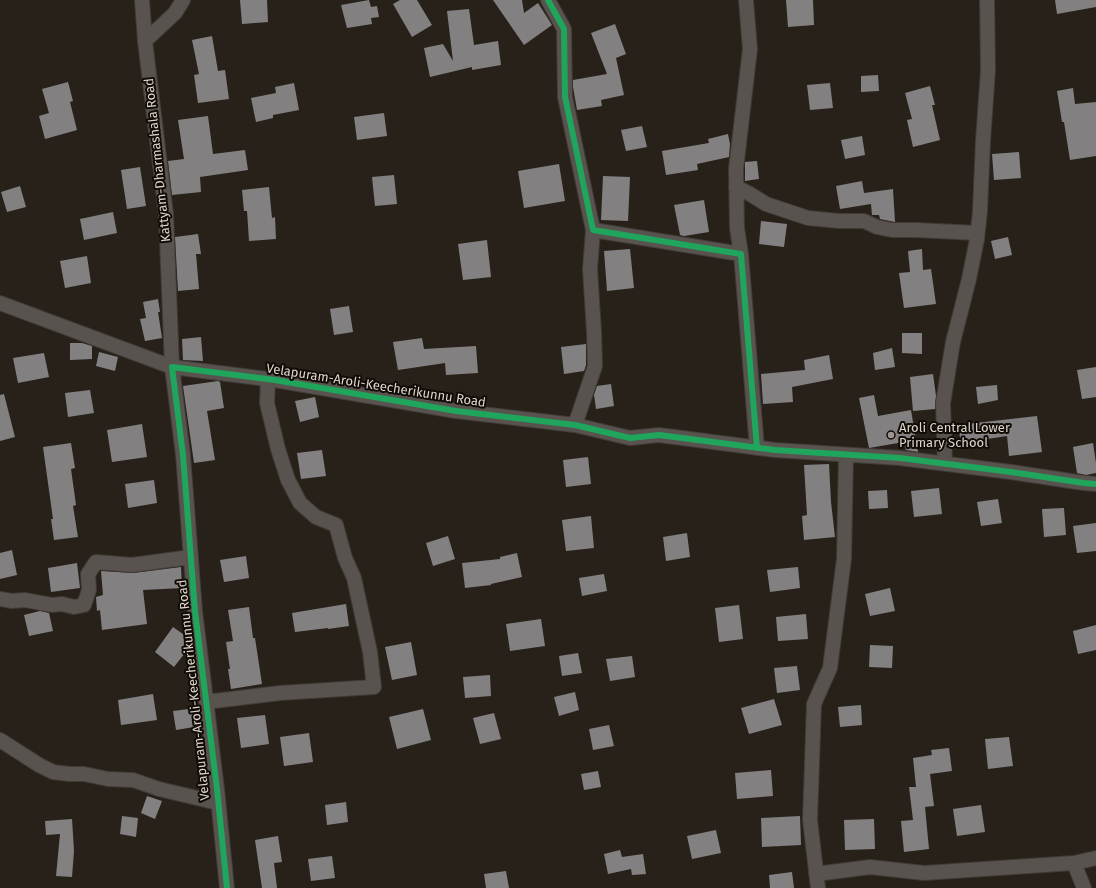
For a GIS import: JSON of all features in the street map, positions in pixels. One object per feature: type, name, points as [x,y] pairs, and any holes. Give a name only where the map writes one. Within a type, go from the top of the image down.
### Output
[{"type":"street","name":"Kattyam-Dharmashala Road","points":[[142,0],[145,41],[166,214],[172,367]]},
{"type":"street","points":[[145,41],[175,13],[182,0]]},
{"type":"street","points":[[548,0],[564,29],[565,97],[593,230],[590,269],[595,366],[575,426]]},
{"type":"street","points":[[746,0],[750,49],[736,161],[736,187],[740,254],[757,448]]},
{"type":"street","points":[[945,464],[943,404],[953,342],[969,279],[980,211],[988,70],[987,0]]},
{"type":"street","points":[[736,187],[766,204],[808,218],[839,221],[864,221],[877,227],[892,230],[932,230],[977,233]]},
{"type":"street","points":[[593,230],[740,254]]},
{"type":"street","points":[[0,303],[172,367]]},
{"type":"street","name":"Velapuram-Aroli-Keecherikunnu Road","points":[[227,888],[195,611],[183,455],[172,367],[268,379],[456,411],[575,426],[630,438],[659,435],[775,450],[900,458],[1096,484]]},
{"type":"street","points":[[206,702],[280,693],[374,687],[370,652],[354,578],[345,558],[336,525],[316,517],[300,503],[288,480],[278,449],[267,403],[268,379]]},
{"type":"street","points":[[818,888],[810,820],[814,704],[830,668],[844,559],[846,455]]},
{"type":"street","points":[[0,599],[12,601],[25,600],[52,605],[62,604],[74,607],[84,605],[88,590],[88,574],[96,562],[132,565],[191,557]]},
{"type":"street","points":[[0,740],[39,765],[54,772],[84,774],[108,779],[133,780],[159,789],[218,803]]},
{"type":"street","points":[[816,874],[870,867],[924,872],[1074,863],[1096,858]]},
{"type":"street","points":[[1074,863],[1084,888]]},
{"type":"building","points":[[240,0],[267,0],[268,22],[242,24]]},
{"type":"building","points":[[369,0],[371,7],[377,6],[379,17],[371,18],[372,24],[347,28],[341,5]]},
{"type":"building","points":[[400,0],[417,0],[432,25],[412,37],[393,4]]},
{"type":"building","points":[[493,0],[522,0],[524,13],[538,3],[552,25],[524,45]]},
{"type":"building","points":[[786,0],[813,0],[814,25],[788,27]]},
{"type":"building","points":[[1055,0],[1096,0],[1096,7],[1057,14]]},
{"type":"building","points":[[469,9],[474,45],[498,41],[501,65],[472,70],[472,67],[430,77],[424,48],[443,44],[453,61],[447,11]]},
{"type":"building","points":[[615,24],[626,54],[616,58],[624,95],[601,100],[602,106],[577,110],[573,80],[607,74],[591,33]]},
{"type":"building","points":[[212,36],[218,71],[225,70],[229,99],[198,103],[194,75],[199,74],[192,40]]},
{"type":"building","points":[[878,75],[879,91],[861,92],[861,76]]},
{"type":"building","points":[[68,82],[73,101],[70,102],[77,130],[45,139],[39,116],[49,113],[42,89]]},
{"type":"building","points":[[294,83],[299,110],[273,115],[273,118],[256,122],[251,98],[276,93],[275,87]]},
{"type":"building","points":[[830,83],[833,108],[810,110],[807,85]]},
{"type":"building","points":[[930,86],[935,105],[932,105],[940,140],[913,147],[907,120],[912,119],[905,93]]},
{"type":"building","points":[[1073,88],[1075,104],[1096,102],[1096,156],[1070,160],[1057,91]]},
{"type":"building","points":[[384,113],[387,136],[357,140],[354,117]]},
{"type":"building","points":[[208,116],[213,154],[245,150],[248,170],[200,177],[201,192],[172,195],[168,161],[184,159],[178,120]]},
{"type":"building","points":[[642,126],[647,147],[626,151],[621,130]]},
{"type":"building","points":[[728,134],[730,144],[729,157],[697,164],[698,170],[666,175],[662,151],[709,143],[708,139]]},
{"type":"building","points":[[862,136],[865,155],[845,159],[841,140]]},
{"type":"building","points":[[1019,152],[1021,178],[994,180],[992,154]]},
{"type":"building","points":[[757,161],[759,179],[745,181],[745,162]]},
{"type":"building","points":[[559,164],[565,201],[524,208],[518,171]]},
{"type":"building","points":[[140,167],[146,206],[127,209],[121,170]]},
{"type":"building","points":[[394,175],[397,204],[375,206],[372,177]]},
{"type":"building","points":[[603,176],[630,177],[628,221],[601,220]]},
{"type":"building","points":[[862,181],[864,193],[893,189],[895,222],[880,219],[879,215],[872,215],[871,204],[840,209],[836,186]]},
{"type":"building","points":[[20,186],[26,207],[7,212],[1,192]]},
{"type":"building","points":[[269,187],[272,218],[275,217],[276,239],[249,241],[247,211],[244,211],[242,190]]},
{"type":"building","points":[[704,200],[709,232],[684,236],[680,235],[674,205]]},
{"type":"building","points":[[113,212],[117,233],[84,240],[80,219]]},
{"type":"building","points":[[761,221],[787,224],[784,247],[759,244]]},
{"type":"building","points":[[198,234],[201,254],[196,254],[199,289],[178,291],[175,237]]},
{"type":"building","points":[[1008,237],[1012,255],[995,259],[991,241]]},
{"type":"building","points":[[487,240],[491,277],[463,280],[458,244]]},
{"type":"building","points":[[630,249],[634,288],[607,291],[604,251]]},
{"type":"building","points":[[922,249],[923,270],[931,269],[936,304],[904,308],[899,273],[910,272],[908,251]]},
{"type":"building","points":[[87,256],[91,283],[65,288],[60,261]]},
{"type":"building","points":[[158,299],[160,312],[158,312],[162,338],[145,341],[140,319],[146,318],[143,302]]},
{"type":"building","points":[[349,306],[353,332],[334,335],[330,309]]},
{"type":"building","points":[[902,333],[922,333],[922,354],[902,353]]},
{"type":"building","points":[[201,337],[203,361],[183,360],[182,339]]},
{"type":"building","points":[[422,338],[424,349],[476,346],[478,373],[446,375],[445,363],[398,370],[393,342]]},
{"type":"building","points":[[70,343],[82,343],[92,346],[92,359],[70,360]]},
{"type":"building","points":[[586,344],[586,365],[584,371],[564,374],[561,347]]},
{"type":"building","points":[[892,348],[895,367],[875,370],[873,353]]},
{"type":"building","points":[[99,352],[118,357],[115,371],[96,366]]},
{"type":"building","points":[[44,353],[49,377],[18,383],[13,358]]},
{"type":"building","points":[[829,355],[833,379],[792,387],[793,402],[763,404],[761,374],[805,370],[804,360]]},
{"type":"building","points":[[1096,367],[1096,397],[1082,399],[1077,370]]},
{"type":"building","points":[[933,374],[936,396],[935,409],[913,411],[910,377]]},
{"type":"building","points":[[218,381],[220,382],[224,408],[207,411],[215,460],[194,463],[183,386]]},
{"type":"building","points":[[611,384],[614,406],[596,409],[594,395],[597,386]]},
{"type":"building","points":[[997,385],[998,400],[978,404],[976,387]]},
{"type":"building","points":[[90,390],[94,413],[68,417],[65,393]]},
{"type":"building","points":[[4,394],[15,437],[0,441],[0,395]]},
{"type":"building","name":"Aroli Central Lower Primary School","points":[[874,395],[878,416],[911,410],[918,452],[906,450],[904,442],[869,448],[859,398]]},
{"type":"building","points":[[315,397],[319,417],[300,422],[295,401]]},
{"type":"building","points":[[1037,416],[1042,452],[1009,456],[1007,436],[961,443],[958,425]]},
{"type":"building","points":[[142,424],[147,457],[112,462],[107,430]]},
{"type":"building","points":[[71,443],[75,468],[71,469],[76,505],[73,506],[78,537],[54,540],[51,519],[53,519],[43,447]]},
{"type":"building","points":[[1093,443],[1096,473],[1086,475],[1077,473],[1073,447]]},
{"type":"building","points":[[322,450],[326,476],[301,479],[297,453]]},
{"type":"building","points":[[588,457],[591,484],[566,487],[563,460]]},
{"type":"building","points":[[829,464],[835,537],[804,540],[802,516],[807,515],[804,465]]},
{"type":"building","points":[[154,480],[157,503],[128,508],[125,484]]},
{"type":"building","points":[[939,488],[942,514],[914,517],[911,491]]},
{"type":"building","points":[[887,490],[888,508],[869,509],[868,491]]},
{"type":"building","points":[[998,499],[1002,523],[981,526],[977,502]]},
{"type":"building","points":[[1064,508],[1066,535],[1044,537],[1042,509]]},
{"type":"building","points":[[591,516],[594,548],[566,551],[562,520]]},
{"type":"building","points":[[1096,523],[1096,551],[1077,553],[1073,526]]},
{"type":"building","points":[[687,533],[690,557],[666,561],[663,537]]},
{"type":"building","points":[[448,536],[455,559],[433,566],[426,543]]},
{"type":"building","points":[[12,550],[17,575],[0,579],[0,553]]},
{"type":"building","points":[[517,553],[522,577],[491,585],[465,588],[462,563],[500,559],[500,557]]},
{"type":"building","points":[[246,556],[249,578],[224,582],[220,560]]},
{"type":"building","points":[[77,563],[80,588],[51,592],[48,568]]},
{"type":"building","points":[[181,567],[182,588],[143,590],[147,624],[102,630],[100,610],[97,611],[96,597],[103,595],[101,571],[133,573]]},
{"type":"building","points":[[798,567],[800,588],[770,592],[767,570]]},
{"type":"building","points":[[604,574],[607,591],[582,596],[579,578]]},
{"type":"building","points":[[890,588],[895,611],[870,616],[865,594]]},
{"type":"building","points":[[346,604],[349,626],[295,632],[292,613]]},
{"type":"building","points":[[739,605],[743,639],[719,642],[715,608]]},
{"type":"building","points":[[249,607],[253,638],[255,638],[262,684],[231,689],[226,642],[233,641],[228,610]]},
{"type":"building","points":[[40,611],[49,613],[53,631],[29,636],[24,615]]},
{"type":"building","points":[[806,614],[808,639],[778,641],[776,617]]},
{"type":"building","points":[[541,619],[545,646],[510,651],[506,624]]},
{"type":"building","points":[[1096,625],[1096,650],[1078,654],[1073,631]]},
{"type":"building","points":[[173,627],[190,639],[191,645],[174,667],[155,652]]},
{"type":"building","points":[[411,642],[417,675],[392,680],[385,647]]},
{"type":"building","points":[[870,645],[893,646],[892,668],[869,667]]},
{"type":"building","points":[[578,653],[582,673],[562,676],[559,656]]},
{"type":"building","points":[[632,656],[635,677],[610,681],[606,659]]},
{"type":"building","points":[[797,666],[800,690],[777,693],[774,668]]},
{"type":"building","points":[[490,675],[491,696],[465,698],[463,677]]},
{"type":"building","points":[[575,692],[579,710],[559,716],[554,697]]},
{"type":"building","points":[[153,694],[157,720],[121,725],[118,700]]},
{"type":"building","points":[[774,699],[782,725],[749,734],[741,708]]},
{"type":"building","points":[[861,705],[862,725],[840,727],[838,707]]},
{"type":"building","points":[[197,708],[200,726],[176,730],[173,711]]},
{"type":"building","points":[[423,709],[431,740],[397,749],[389,717]]},
{"type":"building","points":[[494,713],[501,739],[480,744],[473,718]]},
{"type":"building","points":[[265,715],[269,744],[241,748],[237,718]]},
{"type":"building","points":[[609,725],[614,746],[593,750],[589,729]]},
{"type":"building","points":[[309,733],[313,762],[284,766],[280,737]]},
{"type":"building","points":[[1009,737],[1013,766],[988,769],[985,739]]},
{"type":"building","points":[[949,748],[952,771],[930,774],[934,806],[925,807],[929,849],[904,852],[901,821],[913,820],[909,787],[916,787],[913,758],[932,755],[931,750]]},
{"type":"building","points":[[771,770],[773,796],[737,799],[735,773]]},
{"type":"building","points":[[598,771],[601,787],[584,790],[581,774]]},
{"type":"building","points":[[147,796],[162,801],[155,819],[141,813]]},
{"type":"building","points":[[346,802],[348,822],[327,825],[325,805]]},
{"type":"building","points":[[981,805],[985,832],[957,836],[953,809]]},
{"type":"building","points":[[122,816],[138,818],[136,837],[120,834]]},
{"type":"building","points":[[800,816],[801,845],[762,847],[761,818]]},
{"type":"building","points":[[72,819],[74,851],[72,877],[56,876],[60,834],[46,835],[45,821]]},
{"type":"building","points":[[874,819],[875,849],[845,850],[844,820]]},
{"type":"building","points":[[716,830],[721,853],[692,859],[687,836]]},
{"type":"building","points":[[278,836],[282,862],[274,863],[277,888],[262,888],[255,840]]},
{"type":"building","points":[[620,850],[622,857],[643,854],[646,874],[632,875],[631,869],[608,874],[604,854]]},
{"type":"building","points":[[332,856],[335,878],[311,881],[308,859]]},
{"type":"building","points":[[506,871],[509,888],[486,888],[484,874]]},
{"type":"building","points":[[792,872],[794,888],[770,888],[769,875]]},
{"type":"cycle path","points":[[548,0],[564,29],[565,97],[593,230],[741,254],[757,448]]},
{"type":"cycle path","points":[[227,888],[217,789],[195,611],[183,455],[172,367],[275,380],[456,411],[575,425],[630,438],[659,435],[775,450],[900,458],[1096,484]]},
{"type":"place","name":"Aroli Central Lower Primary School","points":[[891,435]]}]
